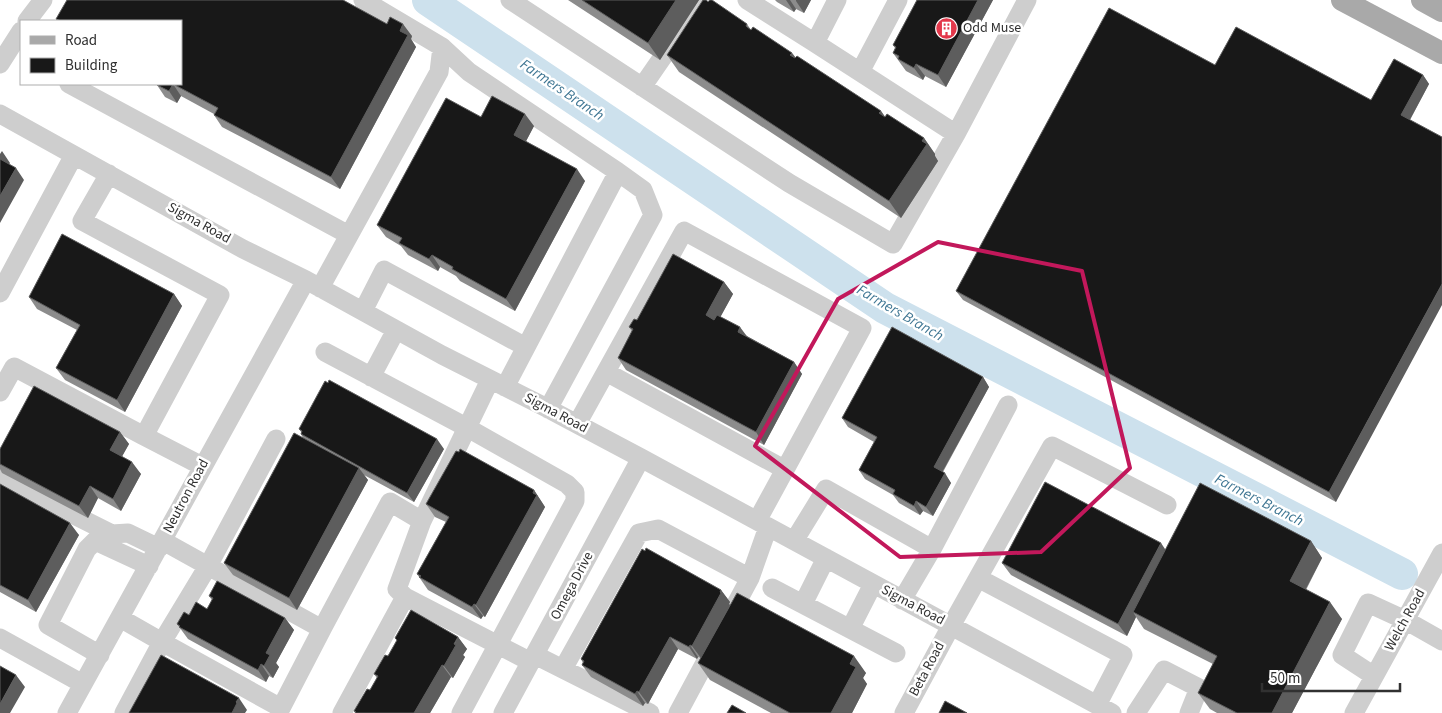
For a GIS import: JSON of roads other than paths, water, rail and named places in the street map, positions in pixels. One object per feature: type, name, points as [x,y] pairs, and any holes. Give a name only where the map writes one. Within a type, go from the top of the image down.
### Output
[{"type":"main road","points":[[1342,0],[1442,53]]},
{"type":"main road","points":[[1422,0],[1442,11]]},
{"type":"street","points":[[28,20],[43,0]]},
{"type":"street","points":[[363,0],[442,48],[469,72],[643,190],[653,215],[548,409]]},
{"type":"street","points":[[510,0],[789,183],[893,244],[956,134],[1027,0]]},
{"type":"street","points":[[642,87],[702,0]]},
{"type":"street","points":[[747,0],[956,134]]},
{"type":"street","points":[[815,43],[837,0]]},
{"type":"street","points":[[860,72],[898,0]]},
{"type":"street","points":[[10,58],[20,33]]},
{"type":"street","name":"Neutron Road","points":[[67,713],[202,466],[313,284],[349,235],[439,72],[442,48]]},
{"type":"street","points":[[71,85],[349,235]]},
{"type":"street","name":"Sigma Road","points":[[0,114],[243,249],[313,284],[396,330],[641,458],[1104,709]]},
{"type":"street","points":[[0,293],[74,155]]},
{"type":"street","points":[[618,172],[526,347],[466,427],[422,520],[397,589],[405,597],[498,646],[563,670],[650,713]]},
{"type":"street","points":[[108,174],[82,221],[220,295],[144,436]]},
{"type":"street","points":[[577,424],[684,232],[862,328],[784,469],[762,524],[750,578],[678,713]]},
{"type":"street","points":[[363,311],[384,270],[526,347]]},
{"type":"street","points":[[371,377],[396,330]]},
{"type":"street","points":[[326,352],[567,484],[573,488],[576,495],[575,501],[461,713]]},
{"type":"street","points":[[0,392],[14,367],[202,466]]},
{"type":"street","points":[[606,372],[784,469]]},
{"type":"street","points":[[902,600],[932,549],[1008,405]]},
{"type":"street","points":[[124,713],[162,642],[208,566],[276,439]]},
{"type":"street","name":"Beta Road","points":[[904,713],[950,626],[1052,446],[1167,505]]},
{"type":"street","name":"Omega Drive","points":[[503,713],[641,458]]},
{"type":"street","points":[[0,478],[112,534],[128,533],[161,544],[208,566],[322,629]]},
{"type":"street","points":[[794,541],[826,488],[932,549]]},
{"type":"street","points":[[120,618],[280,711],[390,502],[422,520]]},
{"type":"street","points":[[563,670],[639,533],[658,529],[750,578]]},
{"type":"street","points":[[100,654],[48,625],[87,550],[95,541],[149,566]]},
{"type":"street","name":"Welch Road","points":[[1354,713],[1442,553]]},
{"type":"street","points":[[803,604],[826,558]]},
{"type":"street","points":[[978,578],[1123,655],[1104,709]]},
{"type":"street","points":[[850,629],[873,584]]},
{"type":"street","points":[[772,588],[896,653]]},
{"type":"street","points":[[342,713],[405,597]]},
{"type":"street","points":[[1374,676],[1342,655],[1368,603],[1405,620],[1442,641]]},
{"type":"street","points":[[0,638],[83,684]]},
{"type":"street","points":[[1136,713],[1164,670],[1199,688],[1189,713]]},
{"type":"waterway","name":"Farmers Branch","points":[[428,0],[885,308],[1402,574]]},
{"type":"place","name":"Odd Muse","points":[[947,28]]}]
